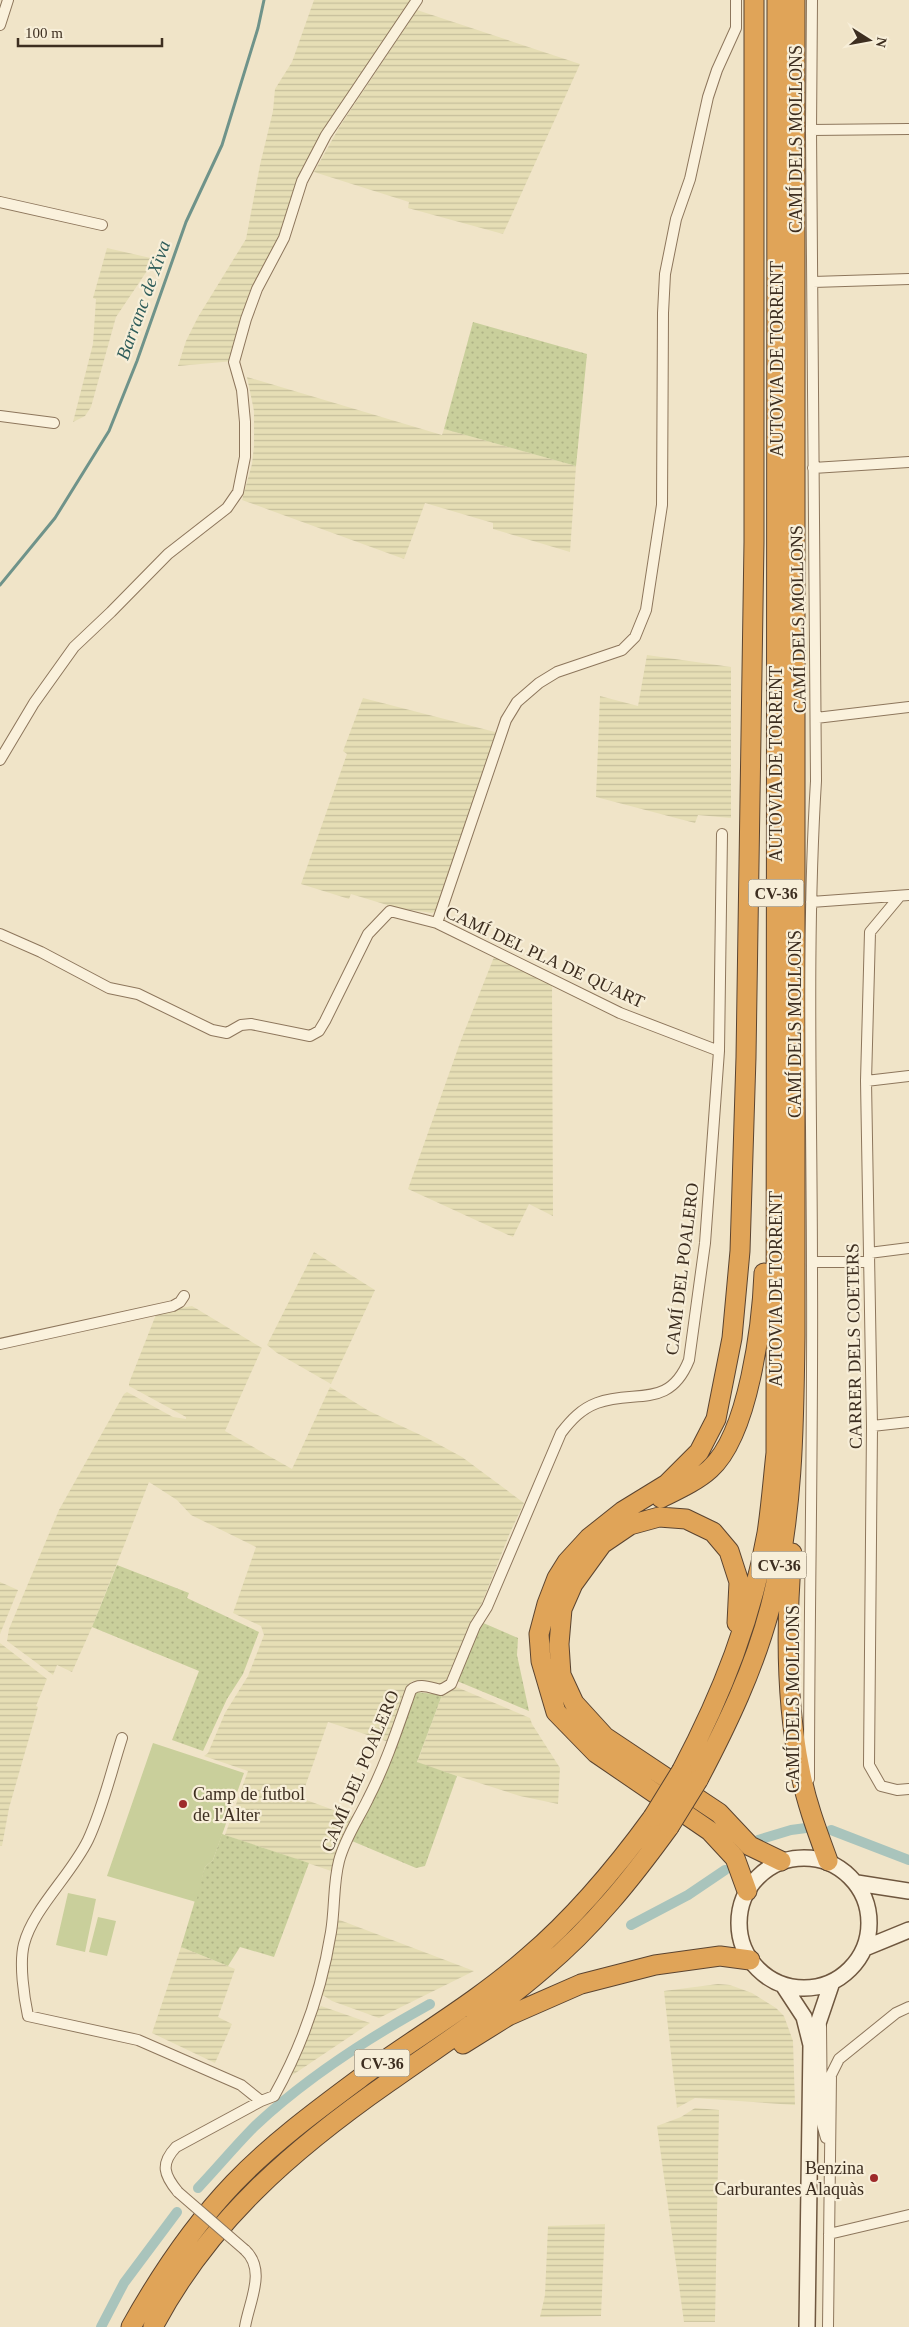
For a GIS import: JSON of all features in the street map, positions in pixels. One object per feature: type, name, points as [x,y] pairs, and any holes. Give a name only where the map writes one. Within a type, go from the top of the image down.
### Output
[{"type":"highway","points":[[747,1891],[735,1858],[710,1831],[596,1754],[556,1712],[541,1661],[539,1634],[547,1604],[557,1578],[567,1562],[589,1538],[623,1512],[667,1484],[699,1452],[716,1419],[732,1338],[740,1251],[747,1027],[754,542],[754,0]]},
{"type":"highway","name":"AUTOVIA DE TORRENT","points":[[131,2327],[154,2284],[189,2234],[234,2182],[286,2136],[371,2071],[462,2008],[528,1958],[584,1902],[620,1862],[709,1719],[736,1652],[752,1600],[767,1532],[776,1453],[777,0]]},
{"type":"highway","name":"AUTOVIA DE TORRENT","points":[[153,2327],[171,2293],[206,2244],[250,2193],[305,2144],[386,2083],[476,2020],[544,1968],[600,1915],[635,1873],[669,1827],[698,1780],[727,1725],[753,1661],[770,1608],[785,1536],[793,1456],[795,1336],[795,0]]},
{"type":"highway","points":[[589,1538],[622,1518],[679,1490],[711,1469],[734,1437],[747,1395],[763,1294],[768,1200],[770,1094],[776,1054]]},
{"type":"highway","points":[[795,1336],[800,1367],[800,1455],[787,1605],[793,1722],[800,1770],[809,1808],[828,1862]]},
{"type":"highway","points":[[679,1768],[730,1649],[739,1618],[739,1582],[729,1551],[713,1532],[686,1520],[659,1517],[630,1525],[602,1544],[573,1584],[562,1608],[558,1644],[561,1675],[574,1703],[605,1737],[719,1813],[750,1846],[781,1862]]},
{"type":"highway","points":[[305,2144],[508,2016],[581,1984],[665,1963],[720,1956],[750,1960]]},
{"type":"main road","points":[[806,2327],[811,2045],[804,2017],[783,1985],[750,1960],[740,1938],[739,1914],[747,1891],[761,1873],[781,1862],[804,1857],[828,1862],[856,1883],[909,1891]]},
{"type":"main road","points":[[783,1985],[808,1988],[832,1982],[852,1968],[865,1948],[869,1914],[856,1883]]},
{"type":"main road","points":[[865,1948],[909,1930]]},
{"type":"main road","points":[[811,2045],[832,1982]]},
{"type":"street","points":[[0,25],[8,0]]},
{"type":"street","points":[[0,760],[34,703],[74,647],[168,554],[227,508],[238,492],[245,457],[245,422],[242,390],[234,362],[246,319],[257,289],[284,238],[302,181],[326,135],[417,0]]},
{"type":"street","points":[[437,923],[506,720],[517,702],[557,672],[622,650],[635,636],[646,610],[662,505],[665,274],[676,219],[690,178],[708,97],[716,70],[736,28],[736,0]]},
{"type":"street","name":"CAMÍ DELS MOLLONS","points":[[809,1808],[812,1262],[811,866],[816,781],[811,130],[812,0]]},
{"type":"street","points":[[811,130],[909,129]]},
{"type":"street","points":[[0,202],[102,225]]},
{"type":"street","points":[[813,282],[909,279]]},
{"type":"street","points":[[0,416],[54,423]]},
{"type":"street","points":[[813,468],[909,462]]},
{"type":"street","points":[[816,718],[909,707]]},
{"type":"street","name":"CAMÍ DEL POALERO","points":[[246,2327],[256,2276],[256,2265],[252,2256],[178,2192],[167,2180],[166,2172],[170,2154],[176,2147],[261,2101],[274,2096],[285,2076],[313,2006],[331,1933],[333,1892],[339,1860],[346,1840],[382,1771],[411,1690],[415,1686],[421,1685],[441,1690],[451,1684],[475,1626],[487,1607],[556,1444],[568,1425],[584,1410],[596,1403],[616,1398],[657,1394],[672,1385],[686,1368],[696,1314],[705,1243],[719,1051],[722,834]]},
{"type":"street","points":[[811,902],[904,895]]},
{"type":"street","name":"CARRER DELS COETERS","points":[[904,895],[870,932],[866,1081],[872,1426],[869,1765],[881,1786],[897,1790],[909,1789]]},
{"type":"street","name":"CAMÍ DEL PLA DE QUART","points":[[0,934],[41,952],[109,988],[151,999],[212,1030],[227,1033],[241,1025],[251,1024],[310,1036],[319,1031],[325,1022],[368,934],[390,911],[437,923],[620,1013],[719,1051]]},
{"type":"street","points":[[866,1081],[909,1076]]},
{"type":"street","points":[[812,1262],[869,1257],[909,1248]]},
{"type":"street","points":[[0,1344],[173,1306],[180,1302],[184,1296]]},
{"type":"street","points":[[872,1426],[909,1422]]},
{"type":"street","points":[[122,1738],[89,1838],[70,1872],[36,1919],[24,1944],[22,1960],[28,2016],[138,2040],[241,2084],[261,2101]]},
{"type":"street","points":[[828,2327],[830,2075],[839,2059],[896,2013],[909,2007]]},
{"type":"street","points":[[821,2013],[822,2124],[829,2148]]},
{"type":"street","points":[[829,2234],[909,2215]]},
{"type":"shaded area","points":[[314,0],[411,0],[338,108],[301,171],[284,228],[268,261],[251,288],[237,341],[234,361],[178,366],[186,341],[198,317],[246,239],[260,165],[273,111],[275,89],[292,62]]},
{"type":"shaded area","points":[[417,10],[580,64],[503,234],[408,208],[409,202],[314,172],[340,126]]},
{"type":"shaded area","points":[[107,248],[155,259],[116,317],[91,407],[85,416],[73,422],[93,344],[96,299],[93,298]]},
{"type":"shaded area","points":[[247,377],[442,435],[444,429],[576,466],[570,552],[493,529],[493,523],[425,503],[404,559],[242,500],[252,464],[254,446],[254,411]]},
{"type":"shaded area","points":[[647,655],[731,667],[731,818],[698,815],[695,823],[596,797],[600,696],[638,706]]},
{"type":"shaded area","points":[[363,698],[499,733],[445,890],[436,911],[432,913],[397,908],[351,894],[349,899],[301,884],[347,754],[343,751]]},
{"type":"shaded area","points":[[496,952],[552,980],[553,1216],[529,1204],[513,1237],[408,1189],[461,1040]]},
{"type":"shaded area","points":[[314,1252],[375,1290],[331,1384],[277,1353],[267,1345]]},
{"type":"shaded area","points":[[192,1306],[262,1348],[225,1431],[292,1469],[330,1387],[369,1411],[427,1438],[462,1457],[524,1503],[509,1535],[450,1683],[436,1684],[412,1681],[389,1742],[328,1722],[301,1798],[355,1818],[334,1872],[225,1835],[248,1771],[204,1756],[208,1753],[225,1713],[248,1676],[264,1635],[261,1626],[233,1613],[256,1547],[191,1515],[177,1500],[149,1482],[92,1627],[72,1672],[57,1665],[53,1675],[7,1641],[9,1629],[59,1510],[124,1394],[127,1392],[173,1417],[186,1419],[186,1417],[129,1386],[129,1383],[157,1312]]},
{"type":"shaded area","points":[[0,1582],[18,1590],[0,1634]]},
{"type":"shaded area","points":[[0,1643],[47,1679],[36,1706],[38,1707],[9,1808],[2,1846],[0,1846]]},
{"type":"shaded area","points":[[454,1686],[530,1718],[560,1768],[558,1804],[520,1796],[417,1763],[442,1695]]},
{"type":"shaded area","points":[[337,1919],[474,1971],[379,2018],[332,2001],[321,1994]]},
{"type":"shaded area","points":[[181,1947],[235,1969],[218,2017],[232,2024],[215,2063],[152,2033]]},
{"type":"shaded area","points":[[718,1984],[730,1985],[752,1993],[776,2008],[784,2016],[793,2041],[795,2105],[695,2098],[677,2108],[664,1991]]},
{"type":"shaded area","points":[[321,2006],[370,2023],[291,2076],[315,2013]]},
{"type":"shaded area","points":[[695,2108],[719,2110],[715,2322],[684,2322],[657,2126],[681,2117]]},
{"type":"shaded area","points":[[605,2224],[601,2316],[540,2317],[545,2295],[548,2226]]},
{"type":"green space","points":[[473,322],[587,354],[576,466],[444,429]]},
{"type":"green space","points":[[117,1565],[189,1593],[187,1598],[259,1632],[243,1674],[227,1699],[203,1751],[172,1740],[199,1671],[92,1627]]},
{"type":"green space","points":[[481,1622],[518,1638],[517,1655],[529,1711],[457,1681]]},
{"type":"green space","points":[[417,1692],[442,1695],[417,1762],[457,1776],[425,1866],[416,1868],[352,1841],[412,1696]]},
{"type":"green space","name":"Camp de futbol de l'Alter","points":[[153,1743],[244,1773],[213,1860],[205,1867],[196,1902],[107,1876]]},
{"type":"green space","points":[[222,1834],[309,1863],[274,1957],[240,1947],[228,1966],[181,1947],[205,1867],[213,1860]]},
{"type":"green space","points":[[68,1893],[96,1899],[85,1952],[56,1945]]},
{"type":"green space","points":[[98,1917],[116,1921],[107,1956],[89,1952]]},
{"type":"waterway","name":"Barranc de Xiva","points":[[0,585],[55,518],[109,431],[137,361],[186,222],[222,145],[258,28],[264,0]]},
{"type":"waterway","points":[[758,1840],[791,1830],[806,1828]]},
{"type":"waterway","points":[[831,1830],[909,1860]]},
{"type":"waterway","points":[[631,1925],[688,1895],[725,1870]]},
{"type":"waterway","points":[[198,2188],[255,2126],[295,2092],[384,2030],[430,2004]]},
{"type":"waterway","points":[[101,2327],[124,2283],[177,2212]]},
{"type":"place","name":"Camp de futbol de l'Alter","points":[[183,1804]]},
{"type":"place","name":"Benzina Carburantes Alaquàs","points":[[874,2178]]}]
